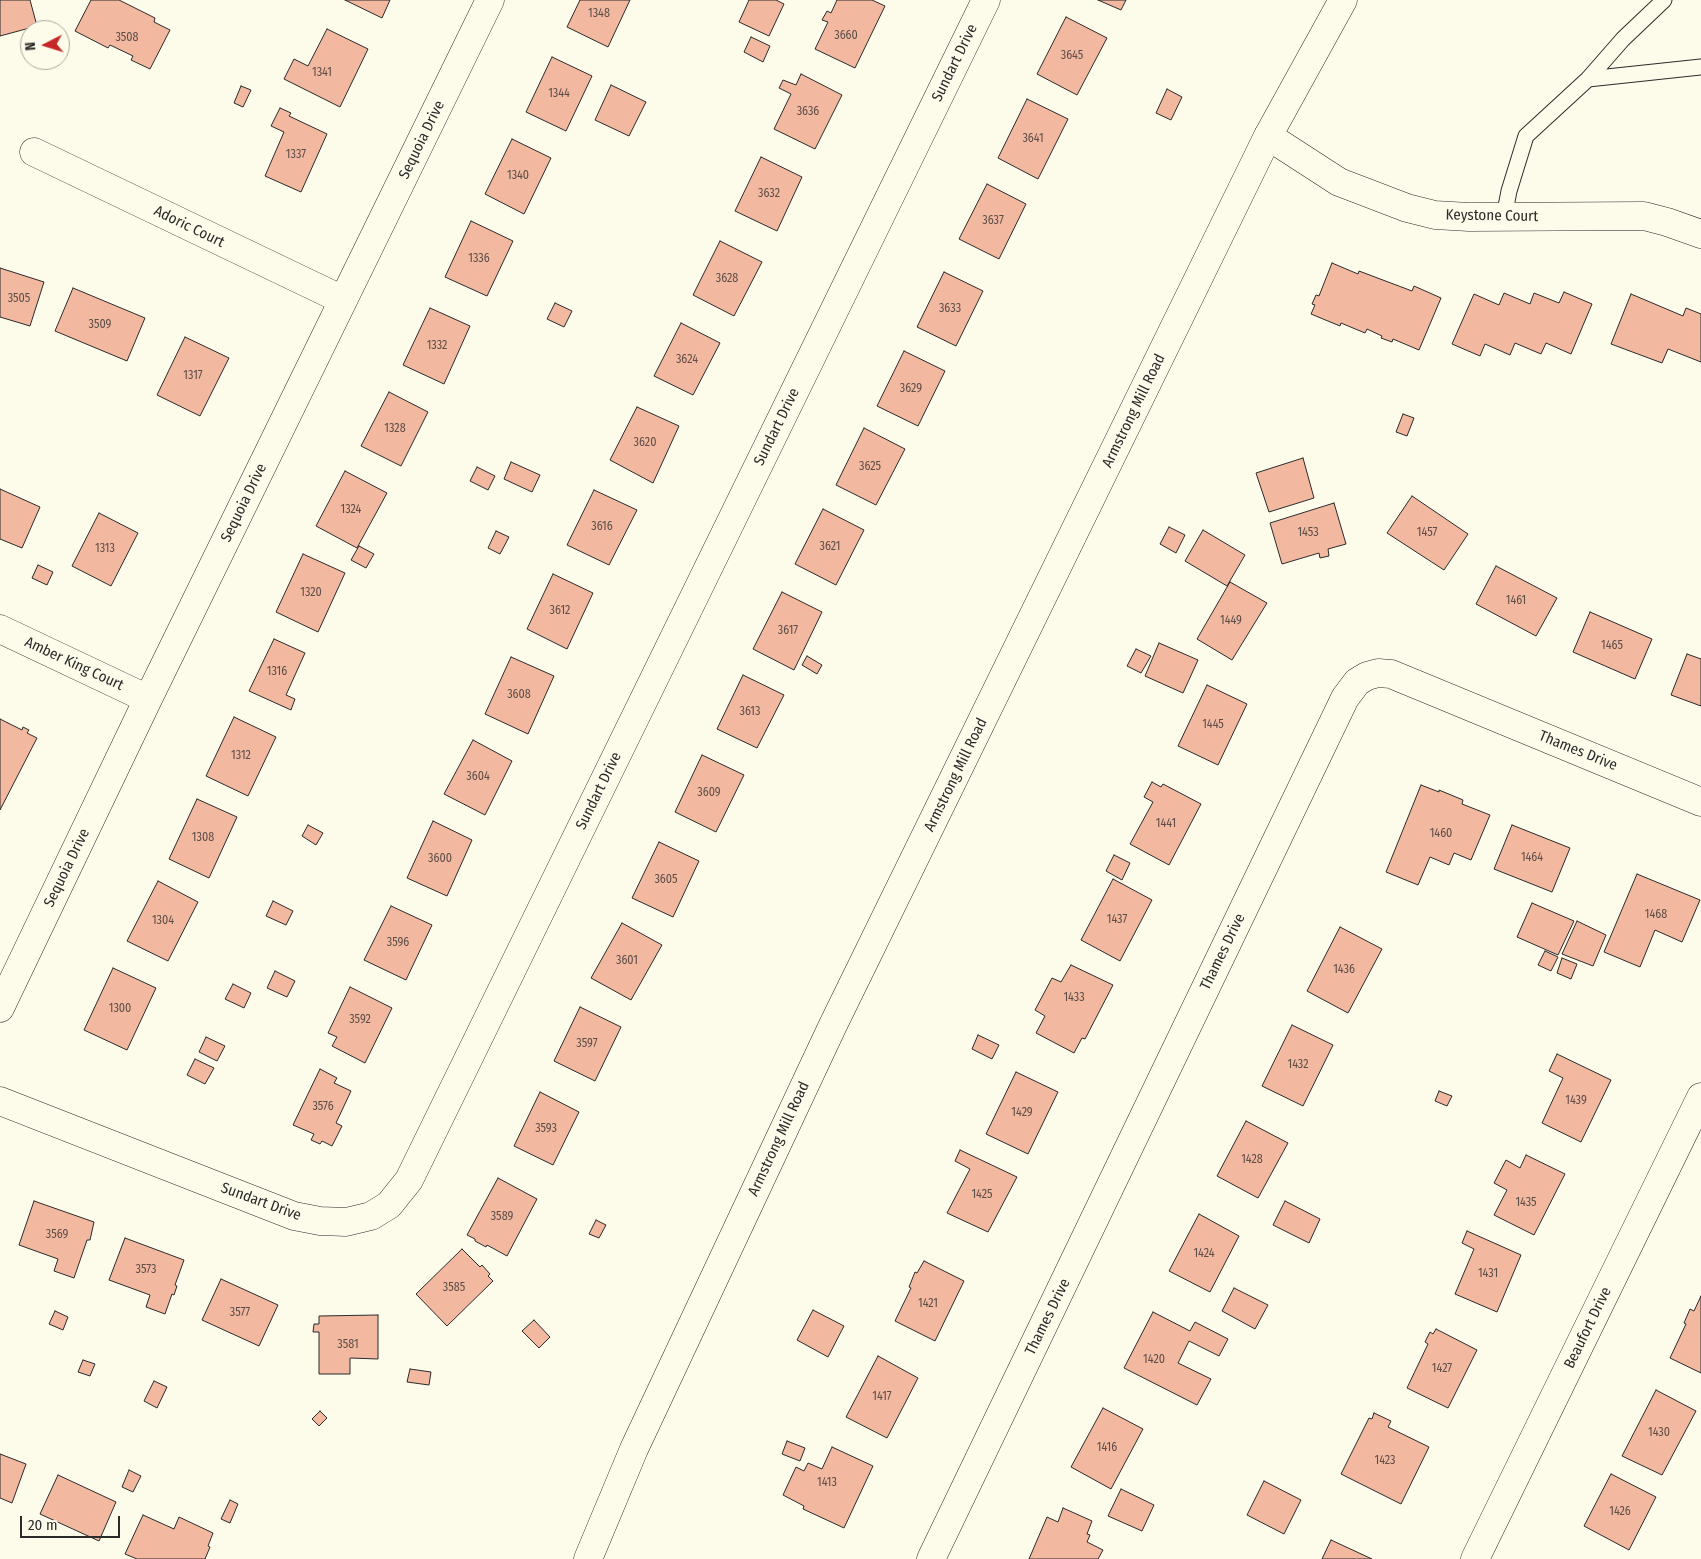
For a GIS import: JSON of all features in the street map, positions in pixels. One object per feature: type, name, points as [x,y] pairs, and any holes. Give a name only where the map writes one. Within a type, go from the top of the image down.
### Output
[{"type":"street","name":"Sequoia Drive","points":[[0,1008],[148,699],[490,0]]},
{"type":"street","name":"Sundart Drive","points":[[0,1101],[294,1216],[320,1221],[346,1222],[371,1216],[389,1205],[409,1180],[986,0]]},
{"type":"street","name":"Armstrong Mill Road","points":[[588,1559],[634,1448],[833,1025],[1268,136],[1343,0]]},
{"type":"street","name":"Keystone Court","points":[[1268,136],[1339,182],[1407,208],[1435,215],[1469,218],[1644,216],[1701,234]]},
{"type":"street","name":"Adoric Court","points":[[34,152],[343,300]]},
{"type":"street","name":"Amber King Court","points":[[0,629],[148,699]]},
{"type":"street","name":"Thames Drive","points":[[931,1559],[1345,698],[1357,682],[1367,676],[1378,673],[1391,674],[1701,802]]},
{"type":"street","name":"Beaufort Drive","points":[[1475,1559],[1701,1097]]},
{"type":"lane","points":[[1504,217],[1509,191],[1526,136],[1588,79],[1623,39],[1664,0]]},
{"type":"lane","points":[[1588,79],[1701,67]]},
{"type":"building","points":[[0,0],[30,0],[35,20],[20,20],[20,31],[0,36]]},
{"type":"building","points":[[91,0],[119,0],[155,18],[154,22],[170,30],[150,69],[131,60],[133,56],[110,45],[108,48],[75,31]]},
{"type":"building","points":[[345,0],[390,0],[382,18]]},
{"type":"building","points":[[580,0],[630,0],[608,47],[567,27]]},
{"type":"building","points":[[749,0],[776,0],[784,4],[769,36],[739,22]]},
{"type":"building","points":[[837,0],[872,0],[885,6],[855,68],[815,49],[828,22],[822,20],[827,11],[831,13]]},
{"type":"building","points":[[1098,0],[1126,0],[1121,10]]},
{"type":"building","points":[[1066,17],[1107,38],[1077,95],[1037,74]]},
{"type":"building","points":[[327,29],[368,49],[340,107],[284,79],[294,59],[308,66]]},
{"type":"building","points":[[751,37],[770,46],[763,62],[744,52]]},
{"type":"building","points":[[552,57],[592,76],[566,131],[526,112]]},
{"type":"building","points":[[801,74],[842,95],[815,149],[774,129],[791,94],[779,88],[783,80],[796,85]]},
{"type":"building","points":[[611,85],[646,102],[629,136],[595,120]]},
{"type":"building","points":[[241,86],[251,90],[243,107],[234,103]]},
{"type":"building","points":[[1167,89],[1182,97],[1171,120],[1156,113]]},
{"type":"building","points":[[1027,99],[1068,119],[1038,179],[998,158]]},
{"type":"building","points":[[280,108],[291,113],[289,116],[327,134],[301,192],[265,176],[284,132],[271,126]]},
{"type":"building","points":[[512,139],[551,158],[524,214],[485,194]]},
{"type":"building","points":[[761,157],[802,177],[777,231],[735,211]]},
{"type":"building","points":[[987,184],[1026,204],[999,259],[959,239]]},
{"type":"building","points":[[471,221],[513,241],[487,296],[445,277]]},
{"type":"building","points":[[720,241],[762,262],[734,316],[693,295]]},
{"type":"building","points":[[1332,263],[1358,274],[1359,271],[1412,291],[1414,286],[1441,298],[1419,350],[1393,339],[1392,342],[1381,338],[1382,336],[1367,329],[1365,333],[1341,323],[1340,326],[1311,314],[1315,305],[1312,304],[1316,295],[1319,296]]},
{"type":"building","points":[[0,268],[44,282],[30,326],[0,317]]},
{"type":"building","points":[[944,272],[983,291],[956,346],[917,327]]},
{"type":"building","points":[[73,288],[145,318],[127,361],[55,331]]},
{"type":"building","points":[[1564,292],[1592,304],[1571,354],[1546,343],[1541,354],[1515,343],[1510,355],[1485,344],[1480,356],[1452,344],[1474,294],[1499,305],[1504,293],[1530,304],[1534,293],[1559,303]]},
{"type":"building","points":[[1631,294],[1683,316],[1686,308],[1701,314],[1701,362],[1668,349],[1662,363],[1611,344]]},
{"type":"building","points":[[555,303],[572,311],[564,327],[547,319]]},
{"type":"building","points":[[430,308],[470,326],[444,384],[403,365]]},
{"type":"building","points":[[681,323],[720,343],[693,395],[654,376]]},
{"type":"building","points":[[185,337],[229,358],[200,416],[157,395]]},
{"type":"building","points":[[904,351],[945,371],[918,426],[877,406]]},
{"type":"building","points":[[389,392],[428,412],[401,466],[361,446]]},
{"type":"building","points":[[637,407],[679,426],[653,483],[610,460]]},
{"type":"building","points":[[1403,414],[1414,418],[1407,436],[1396,432]]},
{"type":"building","points":[[864,428],[905,449],[876,505],[836,485]]},
{"type":"building","points":[[1303,458],[1314,498],[1269,512],[1256,473]]},
{"type":"building","points":[[511,462],[540,475],[532,492],[504,479]]},
{"type":"building","points":[[477,467],[495,476],[488,490],[470,481]]},
{"type":"building","points":[[345,471],[387,493],[357,548],[316,526]]},
{"type":"building","points":[[0,489],[40,507],[22,548],[0,539]]},
{"type":"building","points":[[594,490],[637,510],[609,565],[567,545]]},
{"type":"building","points":[[1412,496],[1468,534],[1444,570],[1387,533]]},
{"type":"building","points":[[1334,503],[1346,544],[1328,549],[1329,556],[1320,558],[1319,553],[1282,564],[1270,523]]},
{"type":"building","points":[[823,509],[864,530],[836,585],[795,564]]},
{"type":"building","points":[[99,513],[138,533],[111,586],[72,566]]},
{"type":"building","points":[[1169,527],[1185,535],[1176,553],[1160,544]]},
{"type":"building","points":[[1203,530],[1245,555],[1227,586],[1185,561]]},
{"type":"building","points":[[496,531],[509,537],[500,554],[488,548]]},
{"type":"building","points":[[359,546],[374,554],[366,568],[351,560]]},
{"type":"building","points":[[303,554],[345,573],[318,632],[276,612]]},
{"type":"building","points":[[38,565],[53,572],[47,585],[32,578]]},
{"type":"building","points":[[1496,566],[1557,598],[1536,636],[1476,604]]},
{"type":"building","points":[[553,574],[593,593],[567,649],[527,629]]},
{"type":"building","points":[[1230,582],[1267,603],[1232,660],[1197,639]]},
{"type":"building","points":[[782,592],[822,612],[794,670],[753,649]]},
{"type":"building","points":[[1590,612],[1652,639],[1635,679],[1573,652]]},
{"type":"building","points":[[274,639],[305,653],[286,695],[295,699],[291,710],[249,691]]},
{"type":"building","points":[[1159,643],[1198,660],[1183,693],[1145,676]]},
{"type":"building","points":[[1136,649],[1151,656],[1141,673],[1127,666]]},
{"type":"building","points":[[1687,654],[1701,659],[1701,706],[1671,695]]},
{"type":"building","points":[[807,656],[822,665],[817,674],[802,665]]},
{"type":"building","points":[[511,657],[554,676],[528,734],[485,714]]},
{"type":"building","points":[[743,675],[784,695],[757,748],[717,729]]},
{"type":"building","points":[[1207,685],[1247,704],[1218,765],[1178,746]]},
{"type":"building","points":[[234,717],[276,737],[248,796],[206,776]]},
{"type":"building","points":[[0,719],[22,730],[23,727],[29,730],[27,733],[37,738],[0,810]]},
{"type":"building","points":[[473,740],[512,761],[485,815],[444,794]]},
{"type":"building","points":[[702,755],[744,775],[716,832],[675,812]]},
{"type":"building","points":[[1152,782],[1161,787],[1163,784],[1201,804],[1169,865],[1130,844],[1153,802],[1144,797]]},
{"type":"building","points":[[1421,785],[1463,800],[1462,804],[1490,815],[1471,860],[1454,853],[1449,865],[1430,857],[1418,885],[1386,872]]},
{"type":"building","points":[[197,799],[237,817],[209,878],[169,859]]},
{"type":"building","points":[[433,821],[472,840],[447,896],[407,878]]},
{"type":"building","points":[[308,825],[323,833],[316,845],[302,836]]},
{"type":"building","points":[[1512,825],[1570,848],[1552,892],[1494,869]]},
{"type":"building","points":[[659,842],[699,861],[673,917],[632,898]]},
{"type":"building","points":[[1114,855],[1130,863],[1122,880],[1106,871]]},
{"type":"building","points":[[1637,874],[1700,900],[1682,942],[1655,930],[1640,967],[1604,952]]},
{"type":"building","points":[[1113,879],[1152,900],[1120,961],[1081,940]]},
{"type":"building","points":[[158,881],[198,902],[168,961],[127,941]]},
{"type":"building","points":[[273,901],[293,911],[286,925],[266,916]]},
{"type":"building","points":[[1532,903],[1574,921],[1558,955],[1517,937]]},
{"type":"building","points":[[391,906],[432,925],[406,980],[364,960]]},
{"type":"building","points":[[1577,921],[1606,935],[1593,966],[1562,954]]},
{"type":"building","points":[[622,923],[662,945],[631,1000],[591,978]]},
{"type":"building","points":[[1340,927],[1382,949],[1348,1013],[1307,991]]},
{"type":"building","points":[[1545,951],[1558,957],[1551,971],[1538,965]]},
{"type":"building","points":[[1562,958],[1577,964],[1571,979],[1557,973]]},
{"type":"building","points":[[1071,965],[1113,985],[1085,1039],[1082,1038],[1074,1053],[1036,1033],[1045,1016],[1035,1010],[1052,978],[1061,982]]},
{"type":"building","points":[[113,968],[156,988],[127,1050],[84,1030]]},
{"type":"building","points":[[275,971],[295,981],[287,997],[267,988]]},
{"type":"building","points":[[233,984],[251,993],[244,1008],[225,999]]},
{"type":"building","points":[[350,987],[392,1008],[365,1063],[332,1046],[337,1037],[328,1033]]},
{"type":"building","points":[[580,1007],[621,1027],[595,1081],[554,1061]]},
{"type":"building","points":[[1292,1025],[1333,1045],[1303,1106],[1262,1086]]},
{"type":"building","points":[[978,1035],[999,1045],[992,1059],[972,1049]]},
{"type":"building","points":[[206,1037],[225,1046],[217,1061],[199,1052]]},
{"type":"building","points":[[1557,1054],[1611,1080],[1581,1142],[1542,1123],[1563,1078],[1549,1071]]},
{"type":"building","points":[[195,1059],[214,1068],[205,1084],[187,1075]]},
{"type":"building","points":[[320,1069],[337,1078],[334,1083],[351,1091],[336,1123],[342,1126],[332,1146],[322,1141],[320,1144],[311,1140],[314,1134],[293,1125]]},
{"type":"building","points":[[1016,1072],[1058,1092],[1028,1154],[986,1134]]},
{"type":"building","points":[[1439,1091],[1452,1096],[1447,1106],[1435,1101]]},
{"type":"building","points":[[540,1092],[579,1112],[553,1165],[514,1146]]},
{"type":"building","points":[[1246,1121],[1288,1143],[1258,1198],[1217,1176]]},
{"type":"building","points":[[960,1150],[1017,1177],[988,1232],[947,1213],[970,1169],[955,1161]]},
{"type":"building","points":[[1526,1155],[1565,1174],[1534,1235],[1494,1215],[1507,1190],[1494,1183],[1506,1160],[1520,1168]]},
{"type":"building","points":[[498,1178],[537,1199],[507,1256],[487,1245],[486,1247],[467,1235]]},
{"type":"building","points":[[34,1201],[94,1222],[90,1240],[87,1240],[74,1278],[54,1271],[58,1259],[19,1245]]},
{"type":"building","points":[[1285,1201],[1320,1219],[1309,1243],[1273,1225]]},
{"type":"building","points":[[1199,1214],[1239,1236],[1210,1292],[1169,1271]]},
{"type":"building","points":[[596,1220],[606,1225],[599,1238],[589,1234]]},
{"type":"building","points":[[1467,1231],[1521,1255],[1497,1312],[1455,1294],[1474,1249],[1462,1243]]},
{"type":"building","points":[[125,1238],[184,1260],[175,1285],[177,1286],[174,1295],[172,1294],[165,1314],[146,1307],[150,1295],[109,1280]]},
{"type":"building","points":[[462,1249],[480,1267],[482,1265],[493,1281],[447,1326],[416,1294]]},
{"type":"building","points":[[924,1261],[964,1281],[935,1341],[895,1321],[911,1288],[909,1287],[915,1272],[917,1273]]},
{"type":"building","points":[[221,1279],[278,1305],[259,1346],[202,1320]]},
{"type":"building","points":[[1234,1288],[1268,1305],[1255,1329],[1222,1311]]},
{"type":"building","points":[[1701,1296],[1701,1373],[1670,1358],[1686,1324],[1684,1323],[1690,1309],[1694,1311]]},
{"type":"building","points":[[813,1310],[844,1326],[828,1357],[797,1340]]},
{"type":"building","points":[[55,1311],[68,1317],[63,1330],[49,1324]]},
{"type":"building","points":[[1153,1312],[1190,1331],[1195,1322],[1228,1339],[1219,1356],[1189,1341],[1178,1363],[1211,1379],[1197,1405],[1124,1368]]},
{"type":"building","points":[[378,1315],[378,1359],[350,1358],[350,1374],[319,1374],[319,1332],[313,1332],[314,1324],[319,1324],[319,1316]]},
{"type":"building","points":[[534,1320],[550,1337],[539,1348],[522,1331]]},
{"type":"building","points":[[1436,1329],[1477,1350],[1448,1408],[1407,1388],[1428,1344],[1425,1342],[1430,1332],[1433,1334]]},
{"type":"building","points":[[878,1356],[918,1378],[887,1438],[846,1417]]},
{"type":"building","points":[[83,1360],[95,1364],[90,1376],[78,1372]]},
{"type":"building","points":[[410,1369],[431,1372],[429,1385],[407,1382]]},
{"type":"building","points":[[154,1381],[167,1387],[157,1408],[144,1401]]},
{"type":"building","points":[[1656,1390],[1696,1411],[1662,1475],[1622,1456]]},
{"type":"building","points":[[1103,1408],[1143,1429],[1111,1489],[1071,1467]]},
{"type":"building","points":[[320,1411],[327,1418],[319,1426],[312,1419]]},
{"type":"building","points":[[1374,1413],[1391,1421],[1388,1427],[1429,1447],[1401,1504],[1341,1474],[1369,1418],[1372,1419]]},
{"type":"building","points":[[787,1441],[805,1448],[800,1461],[782,1454]]},
{"type":"building","points":[[832,1447],[873,1466],[844,1528],[803,1509],[804,1506],[783,1495],[796,1467],[804,1471],[808,1463],[822,1469]]},
{"type":"building","points":[[0,1454],[26,1464],[12,1503],[0,1498]]},
{"type":"building","points":[[129,1470],[141,1476],[133,1492],[122,1487]]},
{"type":"building","points":[[1611,1474],[1656,1497],[1629,1550],[1584,1526]]},
{"type":"building","points":[[58,1475],[116,1502],[99,1541],[40,1514]]},
{"type":"building","points":[[1264,1481],[1301,1500],[1284,1534],[1247,1515]]},
{"type":"building","points":[[1121,1489],[1154,1505],[1142,1531],[1108,1516]]},
{"type":"building","points":[[230,1500],[238,1504],[230,1523],[221,1519]]},
{"type":"building","points":[[1063,1508],[1092,1521],[1087,1534],[1090,1535],[1087,1542],[1103,1550],[1098,1559],[1029,1559],[1047,1517],[1058,1522]]},
{"type":"building","points":[[143,1515],[174,1529],[179,1517],[213,1533],[205,1559],[137,1559],[125,1554]]},
{"type":"building","points":[[1331,1540],[1372,1559],[1322,1559]]}]
